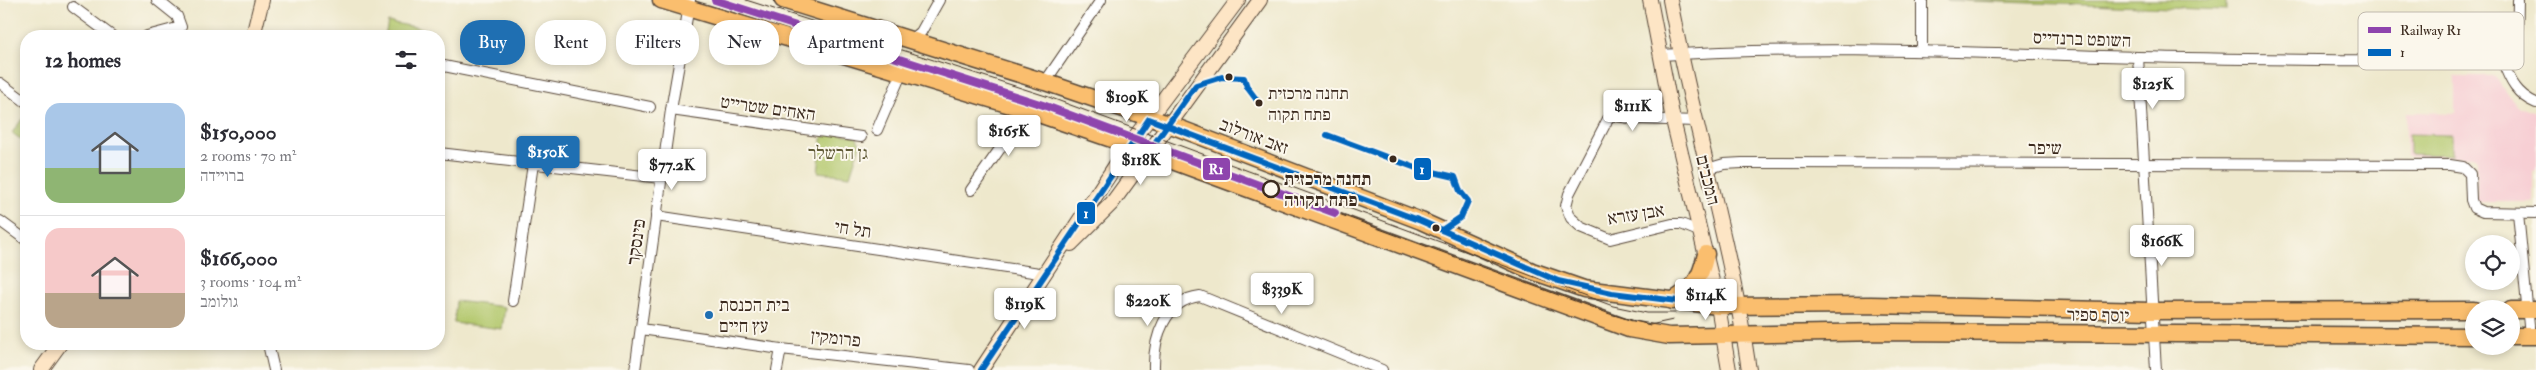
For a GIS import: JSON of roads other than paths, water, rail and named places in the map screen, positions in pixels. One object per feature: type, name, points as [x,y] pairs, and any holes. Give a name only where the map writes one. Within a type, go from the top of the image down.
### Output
[{"type":"main road","points":[[661,0],[689,4],[1027,110],[1129,145],[1629,329],[1669,336],[1721,334]]},
{"type":"main road","name":"זאב אורלוב","points":[[783,0],[821,6],[910,41],[1045,82],[1148,119],[1168,124],[1422,221],[1558,281],[1584,289],[1672,301],[1718,306],[1739,306]]},
{"type":"main road","points":[[1672,301],[1688,291],[1701,275],[1706,254]]},
{"type":"main road","name":"יוסף ספיר","points":[[1739,306],[1871,304],[2152,311],[2465,310]]},
{"type":"main road","name":"יוסף ספיר","points":[[1721,334],[1884,332],[2154,336],[2465,336]]},
{"type":"main road","points":[[2520,336],[2533,336]]},
{"type":"street","points":[[157,0],[177,16],[181,27],[170,30]]},
{"type":"street","points":[[254,30],[262,0]]},
{"type":"street","points":[[910,41],[921,32],[939,0]]},
{"type":"street","points":[[1045,82],[1101,0]]},
{"type":"street","points":[[981,370],[1046,274],[1129,145],[1238,0]]},
{"type":"street","points":[[1060,252],[1091,226],[1112,203],[1260,0]]},
{"type":"street","name":"המכבים","points":[[1650,0],[1673,120],[1718,306],[1721,334],[1729,370]]},
{"type":"street","name":"המכבים","points":[[1670,0],[1680,54],[1739,306],[1749,370]]},
{"type":"street","points":[[1922,0],[1922,50]]},
{"type":"street","name":"פינסקר","points":[[635,370],[670,110],[689,4]]},
{"type":"street","points":[[73,7],[104,30]]},
{"type":"street","name":"השופט ברנדייס","points":[[1660,55],[1739,50],[1922,50],[2138,57],[2358,60]]},
{"type":"street","points":[[2138,57],[2156,370]]},
{"type":"street","points":[[445,66],[650,108]]},
{"type":"street","points":[[2506,70],[2513,86],[2527,99],[2536,103]]},
{"type":"street","points":[[877,130],[902,72]]},
{"type":"street","points":[[0,83],[20,98]]},
{"type":"street","name":"האחים שטרייט","points":[[670,110],[861,137]]},
{"type":"street","points":[[971,190],[1027,110]]},
{"type":"street","name":"אבן עזרא","points":[[1696,121],[1634,119],[1610,115],[1569,194],[1566,206],[1571,218],[1581,227],[1610,238],[1672,224],[1682,224],[1701,232]]},
{"type":"street","points":[[445,154],[661,178]]},
{"type":"street","name":"שיפר","points":[[1707,169],[1724,164],[1742,163],[2463,167],[2470,174],[2471,200],[2474,208],[2483,212],[2518,213]]},
{"type":"street","points":[[514,302],[533,164]]},
{"type":"street","points":[[2533,336],[2524,310],[2518,213],[2536,213]]},
{"type":"street","name":"תל חי","points":[[656,216],[1046,274]]},
{"type":"street","points":[[0,222],[20,236]]},
{"type":"street","points":[[1154,370],[1155,346],[1160,330],[1174,307],[1181,301],[1191,297],[1209,297],[1382,370]]},
{"type":"street","name":"פרומקין","points":[[641,329],[781,349],[969,370]]},
{"type":"street","points":[[777,370],[781,349]]},
{"type":"street","points":[[41,370],[56,350]]},
{"type":"street","points":[[269,350],[274,370]]},
{"type":"tram line","points":[[715,0],[1043,105],[1610,314],[1650,325],[1673,320]]},
{"type":"tram line","points":[[746,0],[1046,96],[1613,306],[1647,313],[1675,313]]},
{"type":"rail line","name":"R1","points":[[715,0],[1043,105],[1335,213]]},
{"type":"place","name":"תחנה מרכזית פתח תקוה","points":[[1259,103]]},
{"type":"place","name":"תחנה מרכזית פתח תקווה","points":[[1271,189]]},
{"type":"place","name":"בית הכנסת עץ חיים","points":[[709,315]]},
{"type":"park label","name":"גן הרשלר","points":[[838,153]]}]
